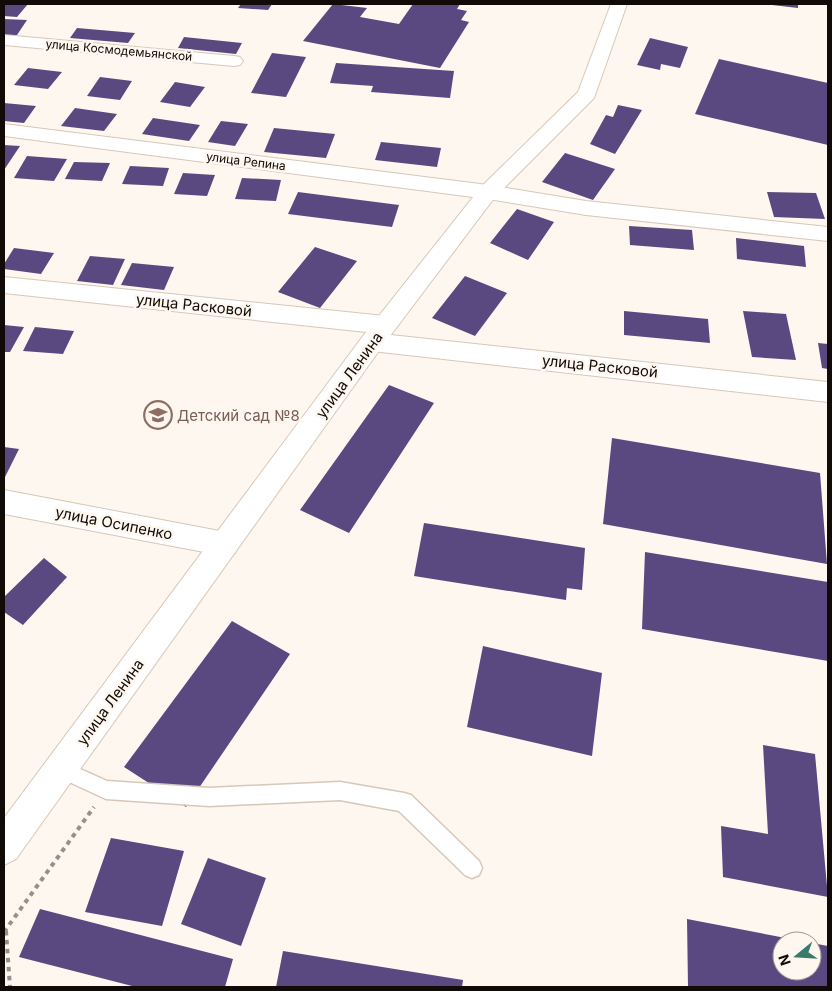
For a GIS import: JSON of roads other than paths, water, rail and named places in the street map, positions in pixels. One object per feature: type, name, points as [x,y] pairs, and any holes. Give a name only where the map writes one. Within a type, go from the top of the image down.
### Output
[{"type":"street","name":"улица Ленина","points":[[4,847],[379,334],[488,192],[587,94],[619,4]]},
{"type":"street","name":"улица Космодемьянской","points":[[4,40],[234,61]]},
{"type":"street","name":"улица Репина","points":[[4,130],[488,192],[586,208],[828,234]]},
{"type":"street","name":"улица Расковой","points":[[4,285],[828,392]]},
{"type":"street","name":"улица Осипенко","points":[[4,502],[225,544]]},
{"type":"lane","points":[[60,769],[106,790],[209,797],[340,790],[404,802],[472,868]]},
{"type":"place","name":"Детский сад №8","points":[[158,415]]}]
